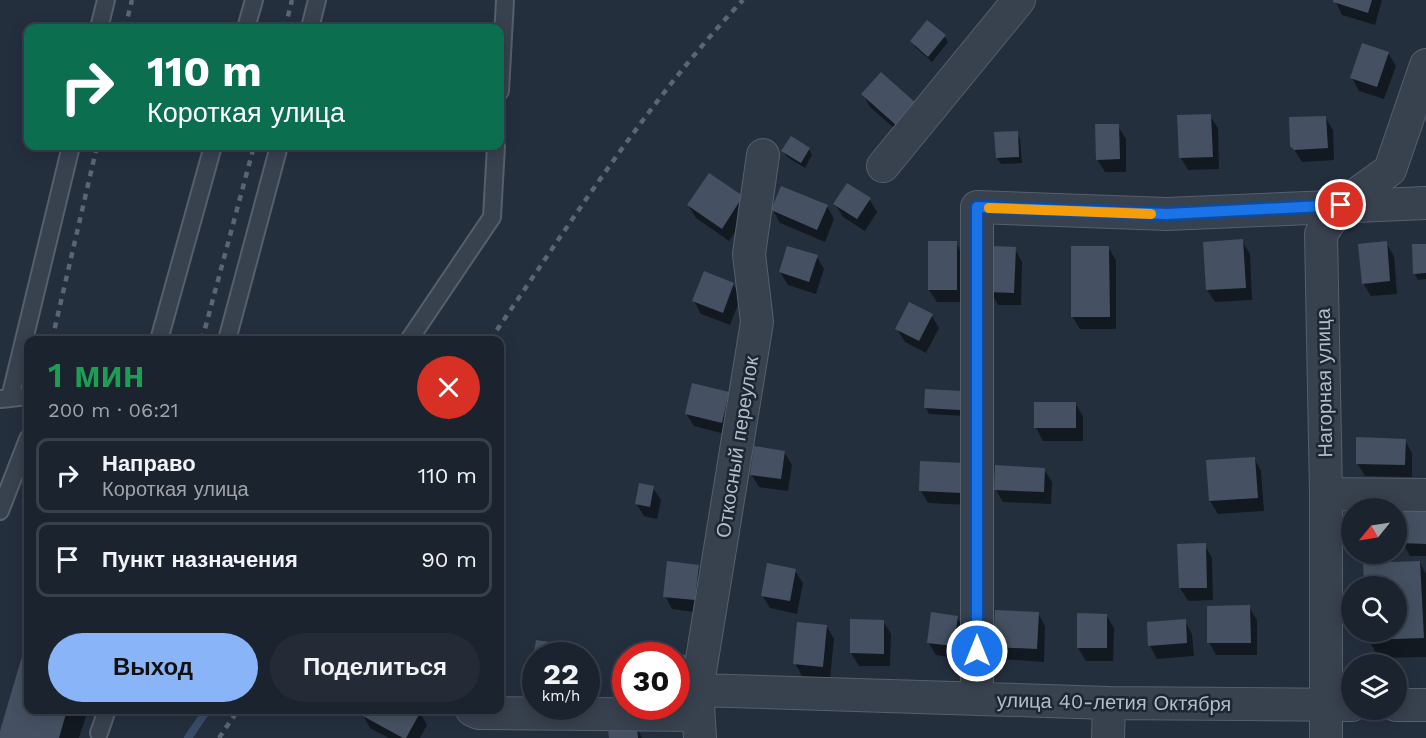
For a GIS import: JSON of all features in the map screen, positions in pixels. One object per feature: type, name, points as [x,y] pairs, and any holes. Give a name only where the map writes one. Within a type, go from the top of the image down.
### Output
[{"type":"street","points":[[883,166],[1019,0]]},
{"type":"street","name":"Нагорная улица","points":[[1326,738],[1338,705],[1326,494],[1321,234],[1341,205],[1390,170],[1426,64]]},
{"type":"street","name":"Откосный переулок","points":[[698,714],[757,322],[749,254],[763,155]]},
{"type":"street","points":[[978,698],[977,207],[1167,214],[1426,202]]},
{"type":"street","points":[[1326,494],[1426,495]]},
{"type":"street","name":"улица 40-летия Октября","points":[[504,713],[698,714],[978,698],[1109,703],[1338,705]]},
{"type":"street","points":[[1108,738],[1109,703]]},
{"type":"street","points":[[1407,705],[1426,705]]},
{"type":"lane","points":[[100,24],[106,0]]},
{"type":"lane","points":[[247,24],[254,0]]},
{"type":"lane","points":[[311,24],[317,0]]},
{"type":"lane","points":[[504,24],[505,0]]},
{"type":"lane","points":[[24,397],[5,399],[70,150]]},
{"type":"lane","points":[[160,336],[212,150]]},
{"type":"lane","points":[[228,336],[278,150]]},
{"type":"lane","points":[[412,336],[492,217],[496,150]]},
{"type":"lane","points":[[0,511],[24,449]]},
{"type":"lane","points":[[99,733],[106,714]]},
{"type":"building","points":[[1333,0],[1372,0],[1368,13],[1333,2]]},
{"type":"building","points":[[927,20],[946,35],[928,57],[910,41]]},
{"type":"building","points":[[1362,43],[1389,52],[1377,87],[1350,78]]},
{"type":"building","points":[[881,72],[917,104],[897,126],[861,94]]},
{"type":"building","points":[[1211,114],[1213,157],[1179,158],[1177,115]]},
{"type":"building","points":[[1326,116],[1328,148],[1294,150],[1290,146],[1289,117]]},
{"type":"building","points":[[1095,124],[1119,124],[1120,159],[1096,160]]},
{"type":"building","points":[[1018,131],[1019,157],[996,158],[994,132]]},
{"type":"building","points":[[791,136],[810,148],[801,163],[781,151]]},
{"type":"building","points":[[709,173],[743,196],[722,229],[687,205]]},
{"type":"building","points":[[847,183],[871,198],[857,219],[833,204]]},
{"type":"building","points":[[781,186],[828,205],[817,230],[771,210]]},
{"type":"building","points":[[1243,239],[1246,288],[1206,290],[1203,242]]},
{"type":"building","points":[[928,241],[957,241],[957,290],[928,290]]},
{"type":"building","points":[[1387,241],[1390,281],[1362,284],[1358,244]]},
{"type":"building","points":[[1412,244],[1426,244],[1426,273],[1413,274]]},
{"type":"building","points":[[787,246],[818,255],[809,282],[779,272]]},
{"type":"building","points":[[990,246],[1016,247],[1014,293],[989,292]]},
{"type":"building","points":[[1071,246],[1109,246],[1110,317],[1071,317]]},
{"type":"building","points":[[704,271],[734,283],[723,313],[692,301]]},
{"type":"building","points":[[909,302],[933,314],[919,341],[895,329]]},
{"type":"building","points":[[692,383],[729,392],[722,423],[685,414]]},
{"type":"building","points":[[925,389],[961,391],[960,410],[924,408]]},
{"type":"building","points":[[1034,402],[1076,402],[1076,428],[1034,428]]},
{"type":"building","points":[[1356,437],[1406,439],[1405,465],[1356,464]]},
{"type":"building","points":[[754,446],[785,451],[781,479],[750,475]]},
{"type":"building","points":[[1255,457],[1258,498],[1209,501],[1206,460]]},
{"type":"building","points":[[920,461],[964,463],[963,493],[919,491]]},
{"type":"building","points":[[995,465],[1045,468],[1044,492],[994,490]]},
{"type":"building","points":[[639,483],[654,486],[650,507],[635,504]]},
{"type":"building","points":[[1407,505],[1426,506],[1426,544],[1407,543]]},
{"type":"building","points":[[1206,543],[1207,588],[1179,588],[1177,544]]},
{"type":"building","points":[[667,561],[699,565],[695,600],[663,597]]},
{"type":"building","points":[[1407,561],[1420,561],[1424,638],[1407,639],[1407,576],[1364,576],[1363,564],[1407,564]]},
{"type":"building","points":[[767,563],[796,569],[790,601],[761,596]]},
{"type":"building","points":[[1250,605],[1251,643],[1207,643],[1207,606]]},
{"type":"building","points":[[995,610],[1039,612],[1037,649],[993,647]]},
{"type":"building","points":[[931,612],[958,616],[954,646],[927,643]]},
{"type":"building","points":[[1077,613],[1107,614],[1107,648],[1077,648]]},
{"type":"building","points":[[850,619],[884,620],[884,654],[850,653]]},
{"type":"building","points":[[1186,619],[1187,643],[1148,646],[1147,622]]},
{"type":"building","points":[[797,622],[827,625],[823,667],[793,664]]},
{"type":"building","points":[[24,650],[24,714],[66,714],[59,738],[0,738],[0,731]]},
{"type":"building","points":[[362,714],[419,714],[406,738]]},
{"type":"building","points":[[637,727],[638,738],[609,738],[608,729]]},
{"type":"waterway","points":[[188,738],[204,714]]},
{"type":"railway","points":[[126,24],[132,0]]},
{"type":"railway","points":[[286,24],[292,0]]},
{"type":"railway","points":[[493,336],[641,122],[708,39],[743,0]]},
{"type":"railway","points":[[53,336],[96,150]]},
{"type":"railway","points":[[203,336],[253,150]]},
{"type":"railway","points":[[219,738],[235,714]]},
{"type":"slow traffic","points":[[989,208],[1151,214]]},
{"type":"route","points":[[977,651],[977,207],[1167,214],[1341,205]]}]
